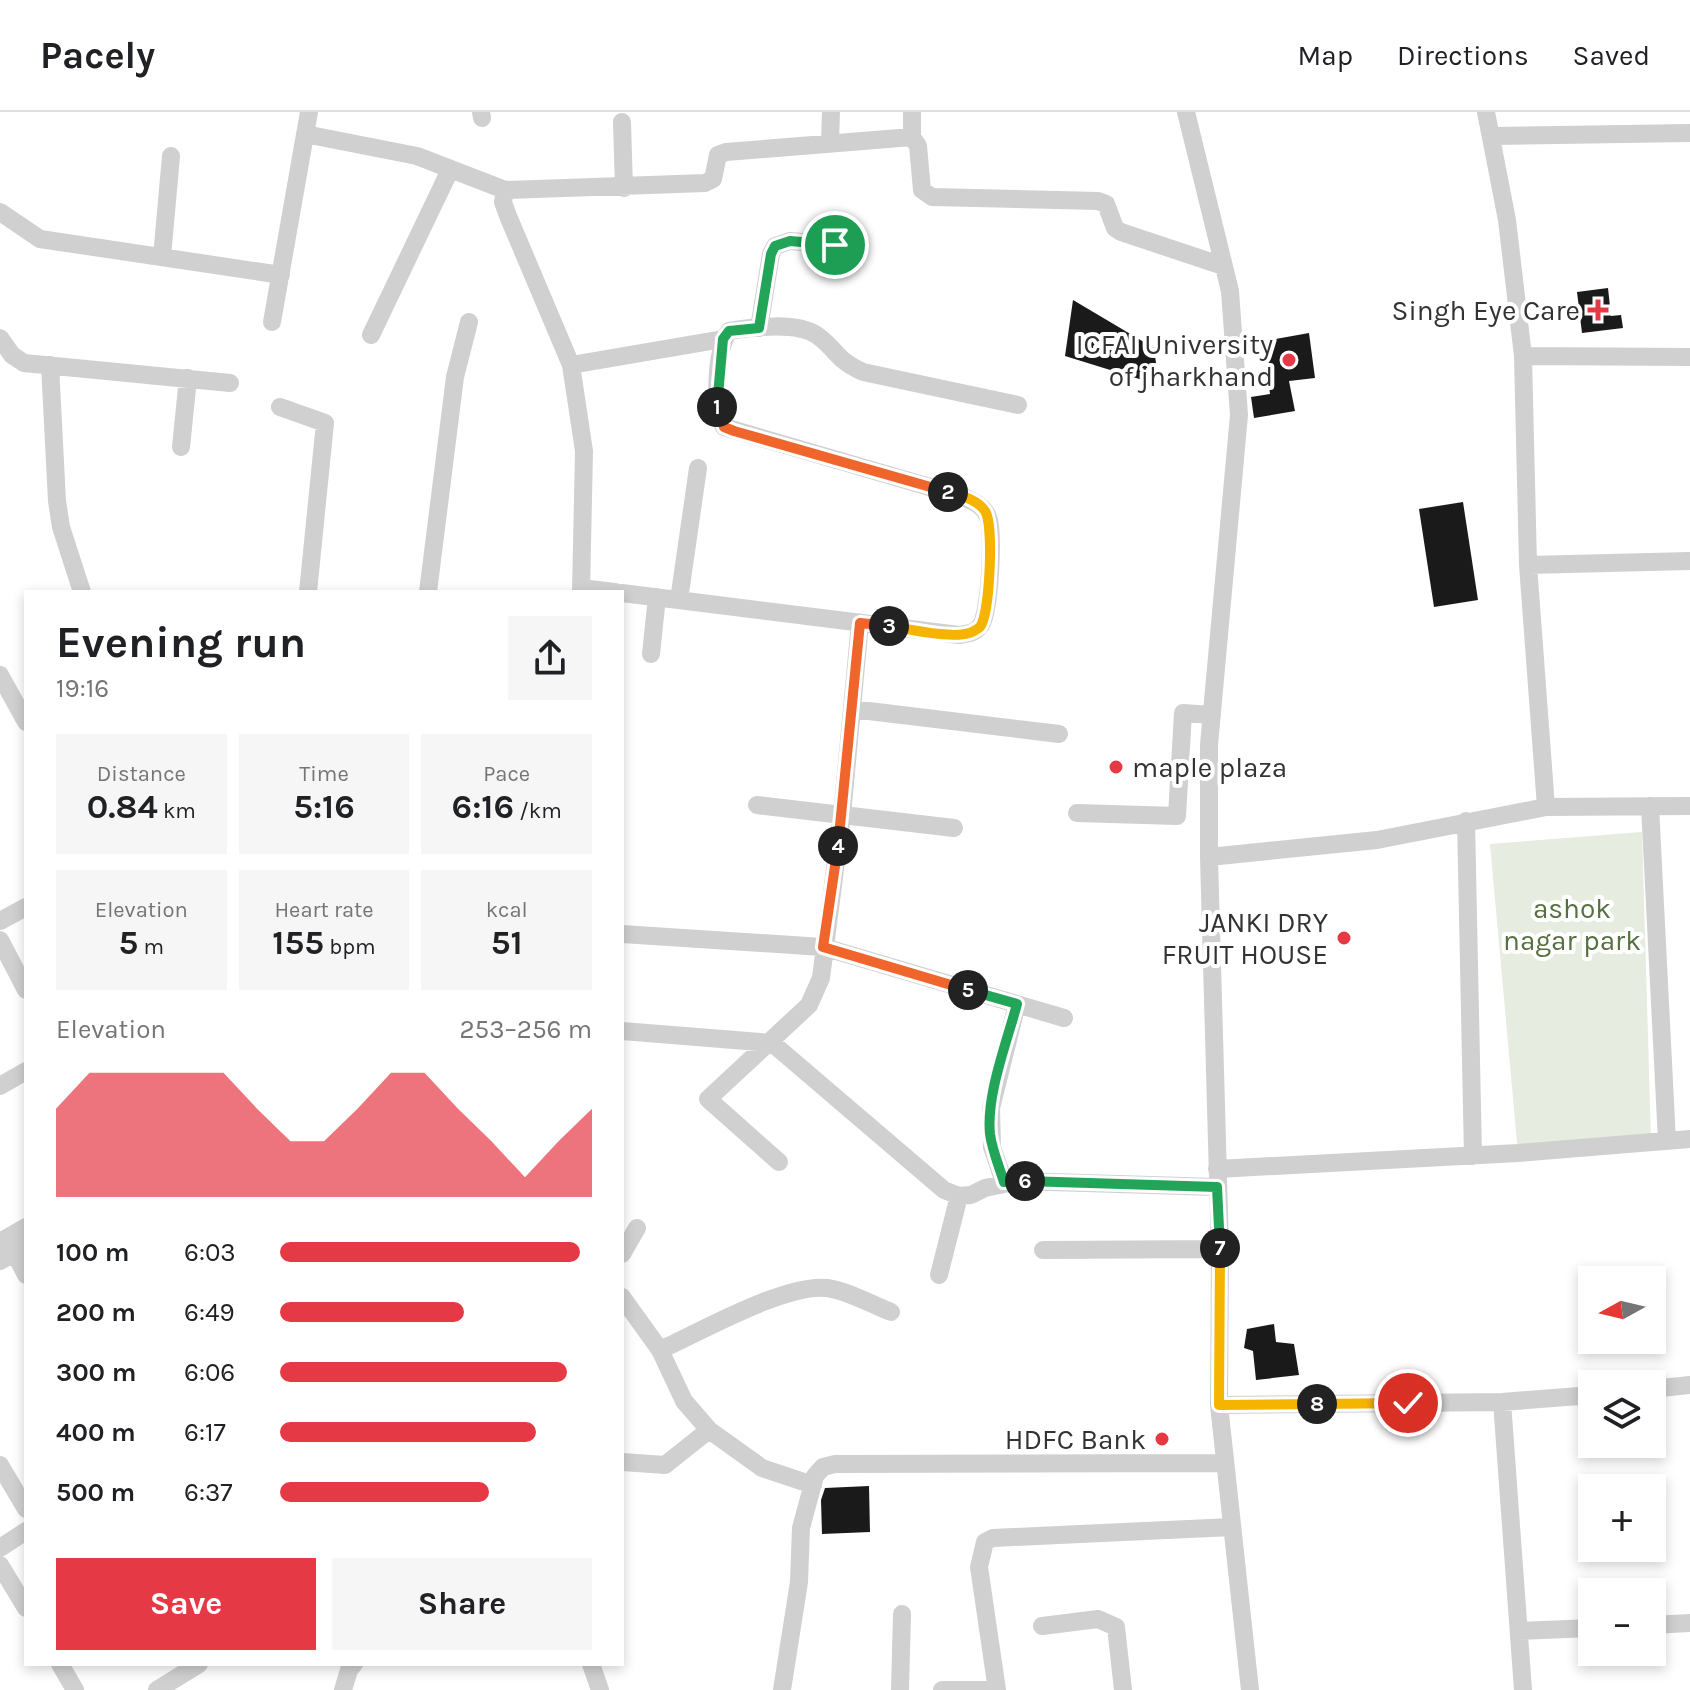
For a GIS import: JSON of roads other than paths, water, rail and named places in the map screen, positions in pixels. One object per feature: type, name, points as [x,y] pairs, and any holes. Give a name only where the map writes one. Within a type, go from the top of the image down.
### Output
[{"type":"street","points":[[272,322],[309,112]]},
{"type":"street","points":[[830,142],[831,112]]},
{"type":"street","points":[[912,112],[912,137],[918,146],[922,190],[932,197],[1098,201],[1106,204],[1115,228],[1121,232],[1223,266]]},
{"type":"street","points":[[1186,112],[1230,291],[1239,415],[1212,715],[1209,857],[1220,1249],[1219,1405],[1250,1690]]},
{"type":"street","points":[[1486,112],[1507,220],[1523,356],[1528,565],[1546,807]]},
{"type":"street","points":[[622,122],[624,188]]},
{"type":"street","points":[[1491,136],[1690,133]]},
{"type":"street","points":[[305,134],[417,156],[505,190],[705,183],[713,179],[718,155],[726,152],[912,137]]},
{"type":"street","points":[[162,257],[171,156]]},
{"type":"street","points":[[371,335],[450,170]]},
{"type":"street","points":[[505,190],[503,202],[571,365],[584,451],[581,590]]},
{"type":"street","points":[[0,212],[40,239],[281,275]]},
{"type":"street","points":[[759,328],[775,246],[790,241],[835,245]]},
{"type":"street","points":[[428,590],[455,377],[469,322]]},
{"type":"street","points":[[624,593],[959,635],[971,633],[980,627],[985,612],[991,530],[987,514],[979,504],[724,427],[717,406],[723,339],[729,331],[759,328],[808,330],[821,338],[844,363],[863,372],[1018,405]]},
{"type":"street","points":[[0,338],[12,355],[24,363],[230,383]]},
{"type":"street","points":[[571,365],[723,339]]},
{"type":"street","points":[[1523,356],[1690,357]]},
{"type":"street","points":[[50,365],[57,501],[61,527],[81,590]]},
{"type":"street","points":[[181,447],[188,378]]},
{"type":"street","points":[[280,407],[325,423],[308,590]]},
{"type":"street","points":[[679,600],[698,468]]},
{"type":"street","points":[[1528,565],[1690,561]]},
{"type":"street","points":[[651,654],[657,597]]},
{"type":"street","points":[[779,1162],[708,1099],[772,1043],[809,1005],[821,978],[842,815],[860,623]]},
{"type":"street","points":[[0,675],[24,718]]},
{"type":"street","points":[[852,709],[1059,734]]},
{"type":"street","points":[[1077,813],[1177,816],[1183,713],[1212,715]]},
{"type":"street","points":[[757,805],[954,828]]},
{"type":"street","points":[[1650,806],[1667,1141]]},
{"type":"street","points":[[1209,857],[1377,840],[1546,807],[1690,806]]},
{"type":"street","points":[[1466,821],[1473,1156]]},
{"type":"street","points":[[0,921],[24,908]]},
{"type":"street","points":[[624,934],[823,947],[1064,1018]]},
{"type":"street","points":[[0,940],[24,986]]},
{"type":"street","points":[[1004,1182],[992,1147],[991,1108],[1017,1004]]},
{"type":"street","points":[[624,1031],[772,1043],[944,1190],[959,1196],[971,1195],[1004,1182],[1217,1178],[1690,1139]]},
{"type":"street","points":[[0,1086],[24,1072]]},
{"type":"street","points":[[939,1275],[959,1196]]},
{"type":"street","points":[[624,1251],[637,1228]]},
{"type":"street","points":[[24,1230],[10,1248],[24,1272]]},
{"type":"street","points":[[1043,1250],[1220,1249]]},
{"type":"street","points":[[660,1350],[787,1293],[812,1288],[830,1288],[891,1312]]},
{"type":"street","points":[[624,1300],[660,1350],[684,1401],[709,1430],[762,1468],[813,1485]]},
{"type":"street","points":[[1666,1388],[1690,1385]]},
{"type":"street","points":[[1219,1405],[1502,1402],[1578,1396]]},
{"type":"street","points":[[1502,1402],[1523,1690]]},
{"type":"street","points":[[624,1462],[665,1465],[709,1430]]},
{"type":"street","points":[[782,1690],[799,1582],[801,1528],[813,1485],[823,1467],[835,1464],[1225,1463]]},
{"type":"street","points":[[0,1465],[24,1506]]},
{"type":"street","points":[[942,1690],[997,1690],[979,1567],[985,1542],[993,1538],[1232,1527]]},
{"type":"street","points":[[0,1548],[24,1532]]},
{"type":"street","points":[[0,1565],[24,1605]]},
{"type":"street","points":[[900,1690],[902,1614]]},
{"type":"street","points":[[1042,1626],[1098,1619],[1116,1627],[1123,1690]]},
{"type":"street","points":[[1666,1624],[1690,1623]]},
{"type":"street","points":[[1519,1631],[1578,1629]]},
{"type":"street","points":[[61,1666],[75,1690]]},
{"type":"street","points":[[157,1690],[196,1666]]},
{"type":"street","points":[[343,1690],[353,1666]]},
{"type":"street","points":[[592,1666],[600,1690]]},
{"type":"place","name":"Singh Eye Care","points":[[1598,310]]},
{"type":"place","name":"ICFAI University of jharkhand","points":[[1289,360]]},
{"type":"place","name":"maple plaza","points":[[1116,767]]},
{"type":"place","name":"JANKI DRY FRUIT HOUSE","points":[[1344,938]]},
{"type":"place","name":"HDFC Bank","points":[[1162,1439]]},
{"type":"park label","name":"ashok nagar park","points":[[1572,924]]}]
